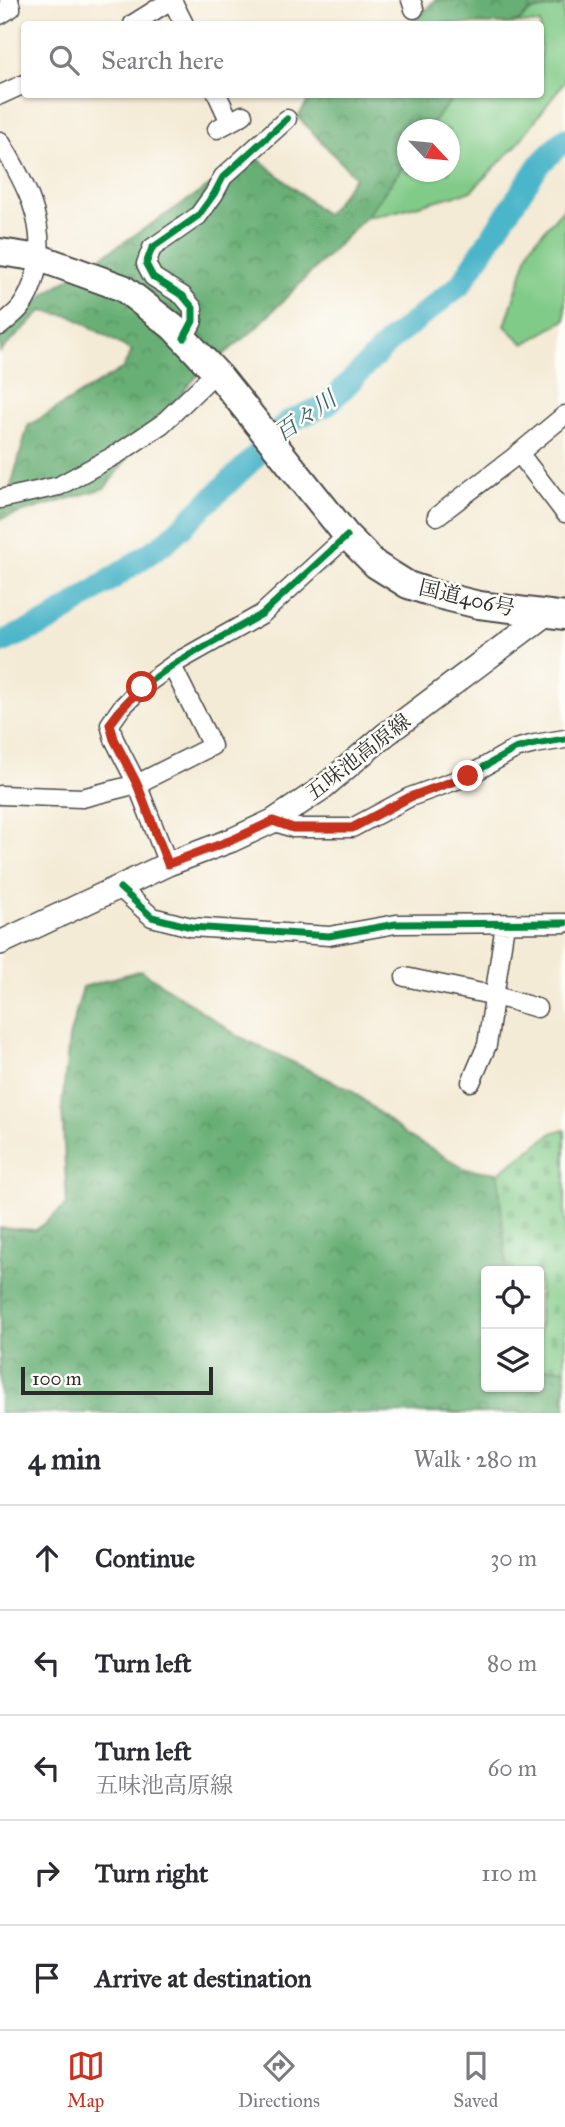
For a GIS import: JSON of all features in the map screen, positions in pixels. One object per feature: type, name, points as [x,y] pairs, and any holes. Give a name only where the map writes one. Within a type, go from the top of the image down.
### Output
[{"type":"highway","name":"国道406号","points":[[0,252],[40,258],[123,288],[173,327],[219,375],[347,536],[376,565],[408,585],[479,606],[559,611]]},
{"type":"main road","name":"五味池高原線","points":[[0,943],[168,864],[273,821],[321,789],[385,735],[559,611]]},
{"type":"street","points":[[0,15],[11,8],[9,0]]},
{"type":"street","points":[[137,21],[171,0],[182,21]]},
{"type":"street","points":[[0,95],[21,85]]},
{"type":"street","points":[[219,98],[230,122]]},
{"type":"street","points":[[184,338],[193,321],[193,308],[183,296],[153,277],[146,264],[147,257],[152,248],[198,216],[223,177],[287,119]]},
{"type":"street","points":[[0,141],[19,172],[39,222],[40,258],[33,286],[22,307],[0,326]]},
{"type":"street","points":[[0,499],[58,485],[118,453],[162,424],[219,375]]},
{"type":"street","points":[[437,516],[565,415]]},
{"type":"street","points":[[519,453],[565,513]]},
{"type":"street","points":[[168,864],[110,724],[142,687],[172,666],[262,614],[347,536]]},
{"type":"street","points":[[0,794],[82,798],[137,784],[212,746],[172,666]]},
{"type":"street","points":[[273,821],[293,828],[352,828],[410,797],[468,776],[515,749],[565,739]]},
{"type":"street","points":[[120,888],[152,917],[191,927],[329,936],[396,924],[565,923]]},
{"type":"street","points":[[471,1082],[487,1045],[505,924]]},
{"type":"street","points":[[405,977],[496,996],[537,1008]]},
{"type":"green space","points":[[435,0],[564,0],[560,6],[530,11],[519,21],[415,21]]},
{"type":"green space","points":[[564,0],[565,81],[515,147],[471,191],[366,217],[397,175],[397,182],[460,182],[460,119],[435,119],[453,98],[544,98],[544,21],[518,21],[530,11],[560,6]]},
{"type":"green space","points":[[310,98],[453,98],[435,119],[397,119],[397,175],[366,217],[255,329],[196,377],[143,437],[105,488],[0,519],[0,501],[6,504],[28,426],[123,368],[132,351],[71,316],[42,311],[0,352],[0,335],[48,292],[255,156],[326,215],[355,177],[298,117]]},
{"type":"green space","points":[[565,207],[565,320],[524,344],[505,326],[531,245]]},
{"type":"green space","points":[[141,970],[238,1036],[351,1090],[405,1134],[466,1169],[498,1173],[507,1266],[481,1266],[481,1392],[544,1392],[544,1369],[565,1368],[565,1413],[0,1413],[0,1228],[36,1230],[67,1205],[62,1107],[69,1038],[83,987]]},
{"type":"green space","points":[[565,1130],[565,1368],[544,1369],[544,1266],[507,1266],[498,1173],[554,1132]]},
{"type":"waterway","name":"百々川","points":[[0,643],[50,621],[166,542],[249,463],[287,422],[327,405],[391,340],[460,285],[538,166],[565,139]]},
{"type":"cycle path","points":[[184,338],[193,321],[193,308],[183,296],[153,277],[146,264],[152,248],[198,216],[223,177],[287,119]]},
{"type":"cycle path","points":[[168,864],[110,724],[142,687],[177,662],[262,614],[347,536]]},
{"type":"cycle path","points":[[273,821],[293,828],[352,828],[410,797],[468,776],[515,749],[565,739]]},
{"type":"cycle path","points":[[120,888],[152,917],[191,927],[329,936],[396,924],[565,923]]},
{"type":"route","points":[[142,687],[110,724],[168,864],[273,821],[293,828],[352,828],[410,797],[468,776]]}]
